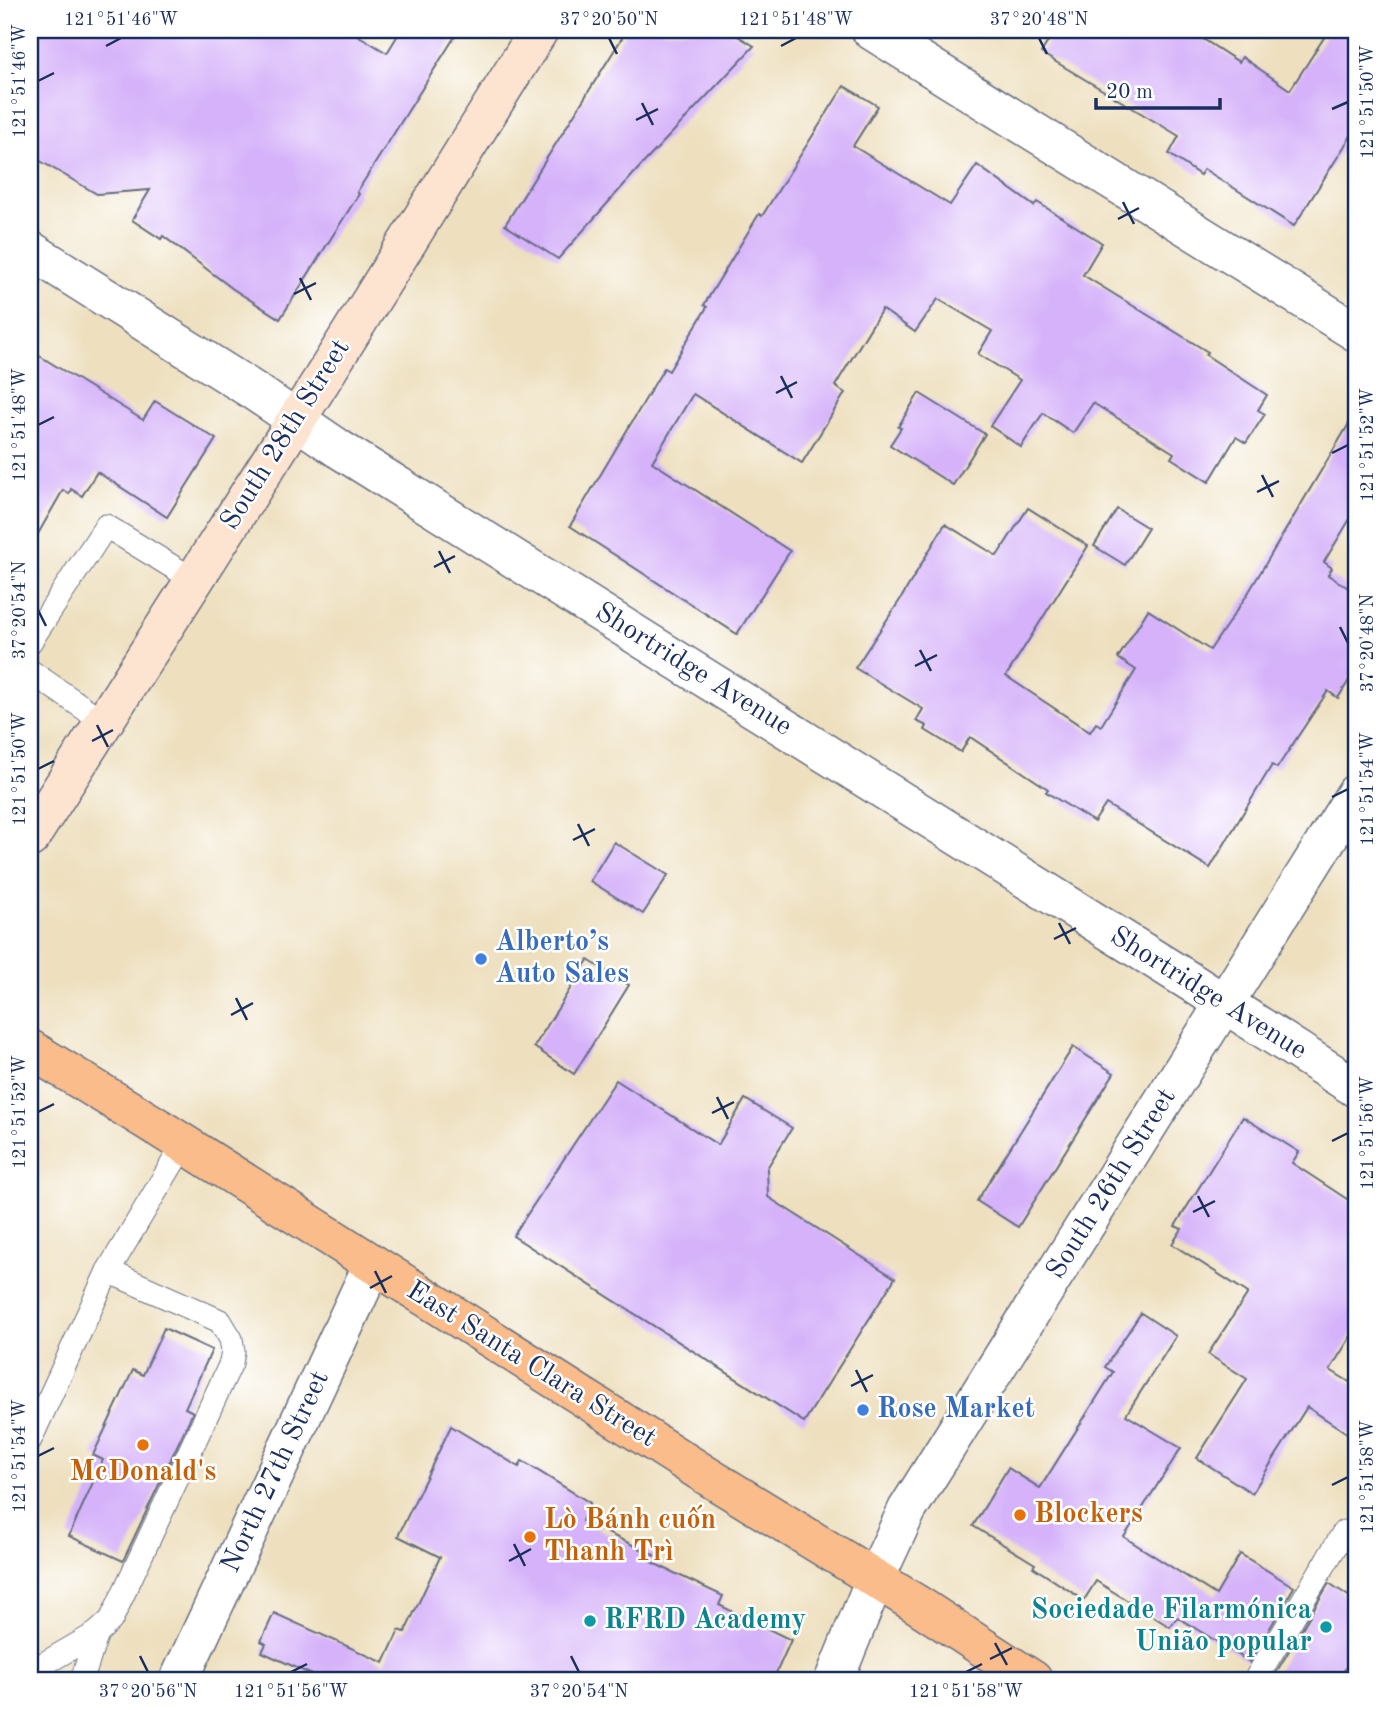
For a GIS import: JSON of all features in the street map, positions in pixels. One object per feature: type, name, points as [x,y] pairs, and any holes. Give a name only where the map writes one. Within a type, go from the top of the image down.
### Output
[{"type":"main road","name":"East Santa Clara Street","points":[[30,1049],[1033,1680]]},
{"type":"street","name":"South 28th Street","points":[[30,838],[297,420],[539,30]]},
{"type":"street","points":[[871,30],[1356,332]]},
{"type":"street","name":"Shortridge Avenue","points":[[30,250],[350,456],[1225,1003],[1356,1088]]},
{"type":"street","name":"South 26th Street","points":[[834,1680],[875,1579],[907,1510],[1356,793]]},
{"type":"street","name":"North 27th Street","points":[[179,1680],[373,1264]]},
{"type":"lane","points":[[30,642],[106,526],[194,580]]},
{"type":"lane","points":[[30,671],[104,722]]},
{"type":"lane","points":[[30,1440],[108,1271],[184,1144]]},
{"type":"lane","points":[[30,1672],[97,1633],[111,1620],[232,1363],[231,1339],[220,1321],[108,1271]]},
{"type":"lane","points":[[1255,1680],[1344,1532],[1356,1539]]},
{"type":"lane","points":[[82,1680],[97,1633]]},
{"type":"building","points":[[30,30],[349,30],[387,53],[401,30],[459,30],[280,319],[233,289],[163,236],[161,239],[132,220],[150,190],[97,194],[30,155]]},
{"type":"building","points":[[627,30],[728,30],[754,46],[558,259],[505,225]]},
{"type":"building","points":[[1055,30],[1189,30],[1239,62],[1242,57],[1290,90],[1329,30],[1356,30],[1356,128],[1294,226],[1204,169],[1200,175],[1169,154],[1179,136],[1041,53]]},
{"type":"building","points":[[844,86],[878,106],[853,146],[950,205],[977,165],[1034,206],[1037,202],[1102,243],[1083,275],[1208,352],[1206,355],[1267,395],[1258,410],[1265,414],[1246,443],[1236,437],[1209,482],[1171,458],[1174,453],[1093,403],[1073,433],[1043,413],[1021,447],[990,426],[1020,380],[978,354],[992,331],[938,299],[915,332],[882,309],[835,386],[845,393],[802,463],[693,394],[652,462],[790,551],[737,634],[570,526],[664,368],[669,371],[707,307],[704,305],[759,214],[762,216]]},
{"type":"building","points":[[30,350],[143,420],[155,401],[216,439],[167,517],[97,472],[82,496],[71,489],[69,494],[63,490],[30,548]]},
{"type":"building","points":[[919,393],[985,434],[953,485],[890,445]]},
{"type":"building","points":[[1356,412],[1356,509],[1324,562],[1332,568],[1328,575],[1356,593],[1356,669],[1338,698],[1328,691],[1277,768],[1272,765],[1210,868],[1106,804],[1094,822],[1046,792],[1048,789],[970,737],[961,752],[925,730],[927,726],[916,721],[923,709],[855,668],[900,600],[945,524],[997,556],[1028,508],[1088,546],[1006,676],[1090,732],[1096,723],[1101,726],[1136,670],[1118,658],[1148,610],[1210,650],[1247,595]]},
{"type":"building","points":[[1117,509],[1148,528],[1125,565],[1094,546]]},
{"type":"building","points":[[614,842],[668,875],[643,914],[590,881]]},
{"type":"building","points":[[588,960],[629,985],[574,1074],[534,1047]]},
{"type":"building","points":[[1073,1047],[1114,1073],[1018,1227],[977,1201]]},
{"type":"building","points":[[616,1080],[718,1145],[745,1099],[792,1128],[767,1168],[768,1197],[895,1278],[804,1422],[513,1236]]},
{"type":"building","points":[[1243,1117],[1299,1152],[1292,1163],[1356,1205],[1356,1328],[1330,1370],[1356,1386],[1356,1439],[1307,1407],[1252,1493],[1197,1458],[1247,1379],[1208,1354],[1248,1293],[1172,1244],[1182,1229],[1175,1226]]},
{"type":"building","points":[[1141,1313],[1176,1336],[1126,1415],[1181,1448],[1124,1537],[1216,1595],[1240,1554],[1294,1587],[1250,1662],[1177,1617],[1170,1627],[1096,1581],[1084,1600],[1033,1567],[1035,1564],[973,1526],[1008,1468],[1040,1488],[1113,1372],[1105,1367]]},
{"type":"building","name":"McDonald's","points":[[164,1328],[212,1350],[185,1408],[193,1412],[123,1561],[69,1536],[103,1460],[93,1455],[133,1370],[143,1375]]},
{"type":"building","points":[[451,1426],[519,1467],[522,1461],[590,1503],[582,1521],[654,1555],[651,1562],[723,1596],[719,1605],[791,1640],[773,1680],[323,1680],[262,1652],[266,1644],[261,1641],[274,1613],[384,1663],[399,1630],[405,1632],[440,1557],[398,1536]]},
{"type":"building","name":"Sociedade Filarmónica União popular","points":[[1329,1583],[1356,1601],[1356,1652],[1338,1680],[1280,1680],[1274,1676]]},
{"type":"place","name":"Alberto’s Auto Sales","points":[[481,959]]},
{"type":"place","name":"Rose Market","points":[[863,1410]]},
{"type":"place","name":"McDonald's","points":[[143,1445]]},
{"type":"place","name":"Blockers","points":[[1020,1515]]},
{"type":"place","name":"Lò Bánh cuốn Thanh Trì","points":[[530,1537]]},
{"type":"place","name":"RFRD Academy","points":[[590,1621]]},
{"type":"place","name":"Sociedade Filarmónica União popular","points":[[1326,1627]]}]
